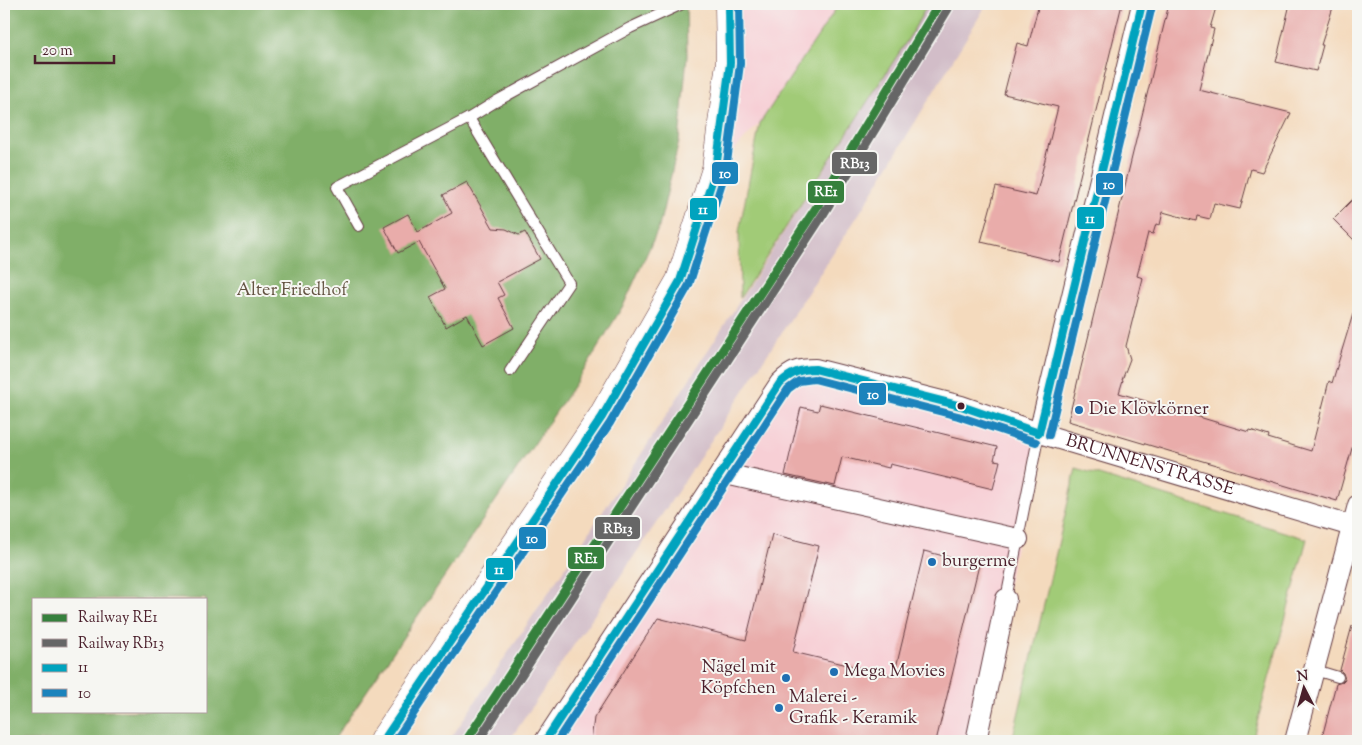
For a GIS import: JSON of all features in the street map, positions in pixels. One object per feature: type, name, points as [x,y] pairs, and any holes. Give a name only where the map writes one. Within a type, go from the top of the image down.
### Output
[{"type":"street","points":[[383,741],[602,417],[680,281],[716,169],[730,63],[729,4]]},
{"type":"street","points":[[1039,433],[1142,4]]},
{"type":"street","name":"BRUNNENSTRASSE","points":[[545,741],[780,383],[788,375],[800,369],[815,369],[962,406],[1039,433],[1356,527]]},
{"type":"street","points":[[721,472],[779,487],[870,505],[1018,539]]},
{"type":"street","points":[[1295,741],[1356,527],[1358,505]]},
{"type":"street","points":[[976,741],[1006,599]]},
{"type":"lane","points":[[358,226],[336,187],[469,118],[494,102],[630,28],[682,4]]},
{"type":"lane","points":[[469,118],[570,283],[510,371]]},
{"type":"lane","points":[[1006,599],[1039,433]]},
{"type":"lane","points":[[1315,670],[1338,676]]},
{"type":"shaded area","points":[[729,4],[839,4],[760,123],[716,169]]},
{"type":"shaded area","points":[[928,4],[987,4],[861,211],[684,482],[509,741],[449,741],[642,453],[910,36]]},
{"type":"shaded area","points":[[788,375],[1039,433],[976,741],[545,741]]},
{"type":"green space","name":"Alter Friedhof","points":[[4,4],[686,4],[687,56],[679,141],[659,227],[624,304],[583,372],[333,741],[4,741]]},
{"type":"green space","points":[[839,4],[928,4],[910,36],[740,298],[739,232],[760,123]]},
{"type":"green space","points":[[1076,468],[1307,539],[1252,741],[1012,741]]},
{"type":"building","points":[[1039,4],[1122,4],[1059,262],[981,242],[996,187],[1036,196],[1058,107],[1004,94],[1017,43],[1028,46]]},
{"type":"building","points":[[1169,4],[1217,4],[1210,28],[1214,29],[1199,90],[1291,113],[1262,172],[1251,169],[1240,209],[1214,203],[1210,219],[1197,216],[1196,221],[1163,212],[1160,225],[1156,224],[1153,234],[1148,233],[1137,276],[1143,278],[1126,346],[1130,359],[1119,393],[1249,432],[1250,430],[1269,436],[1268,438],[1311,451],[1329,381],[1332,383],[1353,314],[1358,315],[1358,427],[1337,501],[1068,421]]},
{"type":"building","points":[[1290,4],[1334,4],[1321,45],[1323,45],[1316,71],[1276,62]]},
{"type":"building","points":[[467,182],[493,228],[506,229],[519,235],[525,232],[540,259],[497,282],[504,295],[498,298],[514,328],[483,345],[467,315],[446,327],[430,297],[445,289],[419,242],[398,253],[384,227],[408,214],[418,232],[452,213],[443,195]]},
{"type":"building","points":[[1358,194],[1358,244],[1333,219]]},
{"type":"building","points":[[820,404],[997,447],[994,460],[1000,461],[993,489],[890,464],[889,468],[842,457],[835,486],[785,475],[801,407],[818,411]]},
{"type":"building","points":[[772,534],[819,546],[793,652],[894,676],[924,551],[979,565],[936,741],[591,741],[594,718],[658,618],[746,640]]},
{"type":"building","points":[[1352,626],[1358,627],[1358,741],[1321,741],[1336,684],[1345,679],[1340,670]]},
{"type":"rail line","name":"RE1","points":[[466,741],[816,208],[939,4]]},
{"type":"rail line","name":"RB13","points":[[478,741],[824,213],[948,9]]},
{"type":"transit line","name":"11","points":[[383,741],[602,417],[680,281],[716,169],[730,63],[729,4]]},
{"type":"transit line","name":"10","points":[[395,741],[610,423],[689,285],[726,170],[740,64],[739,4]]},
{"type":"transit line","name":"11","points":[[1039,433],[1142,4]]},
{"type":"transit line","name":"10","points":[[1049,435],[1152,6]]},
{"type":"transit line","name":"11","points":[[545,741],[780,383],[796,372],[815,369],[961,406],[1039,433]]},
{"type":"transit line","name":"10","points":[[557,741],[788,389],[799,381],[814,379],[958,416],[1036,442]]},
{"type":"place","name":"Die Klövkörner","points":[[1079,410]]},
{"type":"place","name":"burgerme","points":[[932,562]]},
{"type":"place","name":"Mega Movies","points":[[834,672]]},
{"type":"place","name":"Nägel mit Köpfchen","points":[[786,678]]},
{"type":"place","name":"Malerei - Grafik - Keramik","points":[[779,708]]}]
